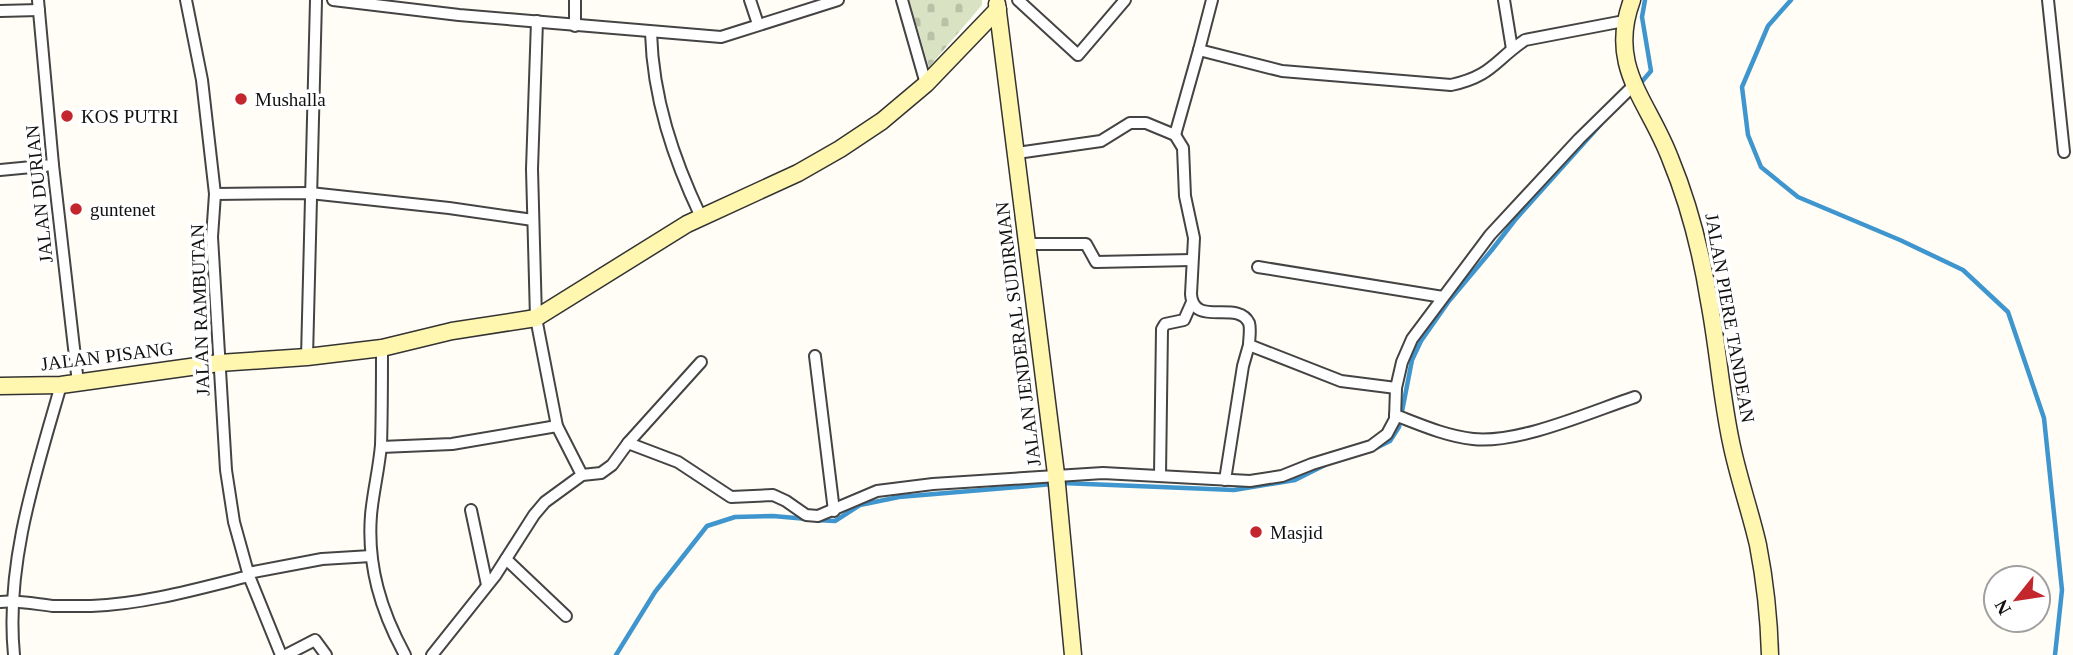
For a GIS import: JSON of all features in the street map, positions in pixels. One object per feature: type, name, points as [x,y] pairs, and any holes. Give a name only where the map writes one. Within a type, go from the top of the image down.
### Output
[{"type":"street","name":"JALAN RAMBUTAN","points":[[186,0],[202,80],[215,194],[212,237],[226,470],[234,522],[249,575],[284,655]]},
{"type":"street","points":[[307,357],[316,0]]},
{"type":"street","points":[[333,0],[398,3],[459,15],[721,37],[838,0]]},
{"type":"street","points":[[575,0],[575,26]]},
{"type":"street","points":[[750,0],[758,24]]},
{"type":"street","points":[[902,0],[926,84]]},
{"type":"street","points":[[1018,0],[1078,55],[1125,0]]},
{"type":"street","points":[[1175,135],[1212,0]]},
{"type":"street","points":[[1504,0],[1512,48]]},
{"type":"street","name":"JALAN PIERE TANDEAN","points":[[1632,0],[1624,21],[1623,42],[1636,92],[1653,118],[1670,156],[1693,220],[1709,300],[1731,443],[1757,542],[1765,585],[1770,655]]},
{"type":"street","points":[[2048,0],[2064,152]]},
{"type":"street","points":[[536,318],[701,217],[798,173],[882,121],[926,84],[1001,3]]},
{"type":"street","name":"JALAN JENDERAL SUDIRMAN","points":[[1001,3],[1056,474],[1073,655]]},
{"type":"street","points":[[0,11],[39,5]]},
{"type":"street","name":"JALAN DURIAN","points":[[39,5],[70,384]]},
{"type":"street","points":[[537,21],[532,169],[536,318],[556,426],[582,474]]},
{"type":"street","points":[[1199,50],[1282,71],[1451,85],[1471,81],[1490,71],[1512,48],[1525,40],[1624,21]]},
{"type":"street","points":[[651,33],[652,60],[663,118],[685,183],[701,217]]},
{"type":"street","points":[[628,443],[678,462],[731,497],[773,495],[806,514],[818,516],[877,491],[1056,474],[1160,475],[1250,481],[1282,476],[1371,446],[1387,434],[1395,415],[1396,388],[1402,362],[1412,339],[1443,297],[1490,235],[1579,139],[1636,92]]},
{"type":"street","points":[[1017,153],[1101,141],[1130,123],[1146,124],[1175,135],[1183,148],[1185,196],[1194,238],[1192,302],[1184,320],[1165,324],[1162,329],[1160,475]]},
{"type":"street","points":[[0,170],[53,165]]},
{"type":"street","points":[[215,194],[310,193],[533,220]]},
{"type":"street","points":[[1028,244],[1086,244],[1096,262],[1192,260]]},
{"type":"street","points":[[1258,267],[1443,297]]},
{"type":"street","points":[[1192,302],[1200,310],[1235,313],[1245,318],[1250,327],[1225,480]]},
{"type":"street","name":"JALAN PISANG","points":[[0,386],[70,384],[219,363],[382,348],[452,331],[536,318]]},
{"type":"street","points":[[1249,345],[1341,381],[1396,388]]},
{"type":"street","points":[[382,348],[380,447],[371,516],[371,556],[379,598],[393,634],[405,655]]},
{"type":"street","points":[[815,356],[834,511]]},
{"type":"street","points":[[432,655],[487,585],[545,502],[582,474],[601,472],[612,465],[628,443],[701,362]]},
{"type":"street","points":[[14,655],[6,601],[37,468],[70,384]]},
{"type":"street","points":[[1395,415],[1447,434],[1491,439],[1517,436],[1635,397]]},
{"type":"street","points":[[380,447],[452,444],[556,426]]},
{"type":"street","points":[[471,510],[487,585]]},
{"type":"street","points":[[6,601],[55,606],[93,606],[134,601],[187,592],[322,559],[371,556]]},
{"type":"street","points":[[506,559],[566,616]]},
{"type":"street","points":[[284,655],[315,640],[326,655]]},
{"type":"green space","points":[[909,0],[982,0],[982,5],[929,67]]},
{"type":"waterway","points":[[1639,85],[1651,71],[1642,17],[1645,0]]},
{"type":"waterway","points":[[1791,0],[1768,26],[1742,87],[1748,135],[1761,167],[1798,197],[1963,270],[2008,312],[2044,418],[2062,590],[2055,655]]},
{"type":"waterway","points":[[1376,448],[1390,441],[1399,427],[1412,360],[1421,341],[1449,301],[1515,220],[1601,124]]},
{"type":"waterway","points":[[1062,483],[1234,490],[1295,480],[1325,465]]},
{"type":"waterway","points":[[816,520],[835,521],[860,505],[899,497],[1053,484]]},
{"type":"waterway","points":[[616,655],[655,592],[707,526],[735,517],[807,519]]},
{"type":"place","name":"Mushalla","points":[[241,99]]},
{"type":"place","name":"KOS PUTRI","points":[[67,116]]},
{"type":"place","name":"guntenet","points":[[76,209]]},
{"type":"place","name":"Masjid","points":[[1256,532]]}]
